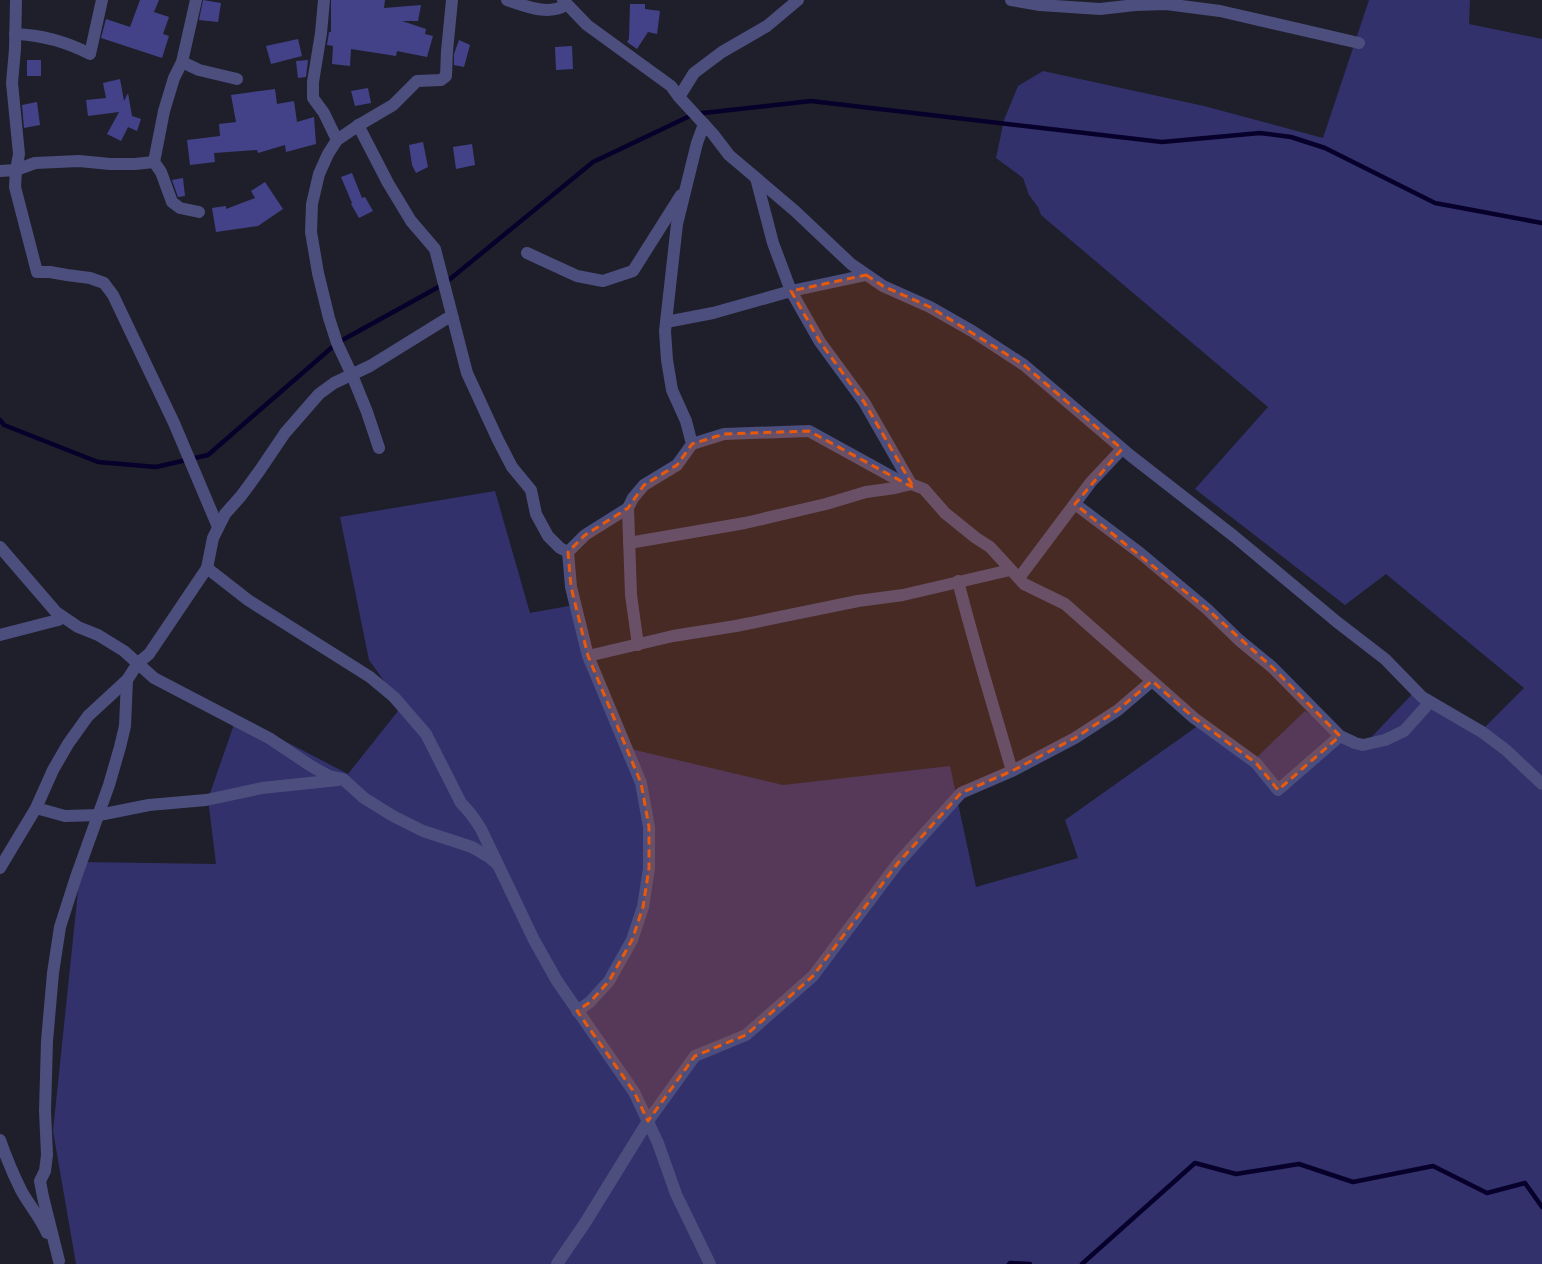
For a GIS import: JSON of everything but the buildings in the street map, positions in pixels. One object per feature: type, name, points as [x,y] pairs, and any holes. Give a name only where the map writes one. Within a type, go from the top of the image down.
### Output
[{"type":"street","points":[[16,0],[12,83],[19,154],[15,187],[37,272],[50,272],[90,278],[104,283],[113,295],[174,423],[218,527]]},
{"type":"street","points":[[15,34],[36,34],[59,41],[90,54],[102,0]]},
{"type":"street","points":[[196,0],[182,62],[174,78],[164,111],[154,162],[161,172],[172,202],[180,208],[199,212]]},
{"type":"street","points":[[324,0],[321,33],[313,82],[313,98],[324,113],[332,132],[338,140]]},
{"type":"street","points":[[379,448],[352,375],[337,343],[329,318],[318,273],[311,232],[312,204],[319,174],[328,154],[338,140],[358,125],[393,105],[417,81],[441,80],[446,76],[452,0]]},
{"type":"street","points":[[507,0],[531,8],[548,11],[560,9],[564,2],[587,25],[671,86],[730,156],[795,211],[851,264],[883,286],[930,307],[972,331],[1024,364],[1122,449],[1235,537],[1337,622],[1385,659],[1422,697],[1482,732],[1506,750],[1542,784]]},
{"type":"street","points":[[679,97],[694,73],[722,52],[768,26],[798,0]]},
{"type":"street","points":[[1011,0],[1040,5],[1100,9],[1135,4],[1165,2],[1221,6],[1359,43]]},
{"type":"street","points":[[182,62],[199,70],[237,79]]},
{"type":"street","points":[[692,444],[686,421],[672,390],[667,360],[666,322],[677,224],[704,124]]},
{"type":"street","points":[[358,125],[388,183],[411,221],[435,249],[466,373],[512,467],[531,490],[536,514],[548,536],[560,548],[568,552]]},
{"type":"street","points":[[0,171],[16,170],[36,163],[79,161],[110,164],[135,164],[154,162]]},
{"type":"street","points":[[756,178],[773,243],[791,291],[820,342],[864,402],[909,484]]},
{"type":"street","points":[[527,253],[577,276],[603,281],[633,271],[687,186]]},
{"type":"street","points":[[666,322],[713,313],[791,291],[866,275]]},
{"type":"street","points":[[0,868],[36,808],[53,770],[68,744],[88,716],[128,680],[138,663],[148,654],[207,568],[213,538],[224,514],[241,496],[285,433],[319,394],[334,383],[370,366],[446,319],[453,318]]},
{"type":"street","points":[[638,645],[631,595],[629,543],[628,508],[633,498],[644,485],[677,465],[692,444],[724,434],[809,431],[909,484],[924,489],[945,513],[976,538],[990,547],[1024,584],[1065,604],[1194,718],[1256,763],[1278,790],[1340,736]]},
{"type":"street","points":[[588,656],[672,636],[736,626],[858,601],[904,595],[958,581],[1014,574],[1075,504],[1091,482],[1122,449]]},
{"type":"street","points":[[629,543],[745,523],[826,504],[866,492],[895,488],[909,484]]},
{"type":"street","points":[[1075,504],[1140,553],[1207,609],[1239,640],[1272,667],[1340,736],[1363,745],[1385,740],[1404,731],[1430,702]]},
{"type":"street","points":[[577,1010],[590,1002],[610,980],[632,940],[643,907],[649,868],[649,827],[641,783],[588,656],[571,587],[568,552],[585,535],[628,508]]},
{"type":"street","points":[[0,546],[46,602],[63,617],[78,627],[98,635],[124,651],[154,678],[269,738],[329,776],[343,779],[364,798],[393,816],[423,831],[472,847],[489,857],[498,866]]},
{"type":"street","points":[[207,568],[248,600],[370,677],[394,697],[426,734],[461,803],[468,812],[473,815],[494,853],[498,866],[534,940],[557,981],[634,1092],[658,1143],[676,1194],[710,1264]]},
{"type":"street","points":[[958,581],[968,622],[984,671],[1012,771]]},
{"type":"street","points":[[0,635],[58,620],[63,617]]},
{"type":"street","points":[[59,1263],[42,1198],[40,1181],[45,1171],[47,1155],[45,1111],[47,1041],[52,973],[60,927],[76,877],[99,815],[125,726],[128,680]]},
{"type":"street","points":[[557,1264],[585,1223],[648,1121],[696,1056],[746,1035],[813,976],[898,863],[960,793],[1012,771],[1075,738],[1118,710],[1152,681]]},
{"type":"street","points":[[36,808],[65,816],[81,817],[149,805],[206,800],[262,788],[332,782],[343,779]]},
{"type":"street","points":[[0,1140],[7,1160],[21,1190],[43,1225],[59,1263]]},
{"type":"highlighted area","points":[[866,275],[883,286],[930,307],[1024,365],[1122,449],[1075,504],[1207,609],[1272,667],[1340,736],[1278,790],[1256,763],[1194,718],[1152,681],[1118,710],[1075,738],[1012,771],[961,793],[898,863],[813,976],[746,1035],[695,1056],[648,1121],[634,1092],[577,1011],[590,1002],[609,981],[632,940],[643,907],[649,868],[649,827],[641,783],[588,656],[571,587],[568,552],[585,535],[628,508],[644,485],[677,465],[692,444],[724,434],[809,431],[914,488],[864,402],[820,342],[791,291]]},
{"type":"shaded area","points":[[1369,0],[1470,0],[1469,24],[1542,39],[1542,1264],[76,1264],[53,1131],[81,862],[216,864],[208,799],[237,716],[348,774],[402,706],[369,660],[340,517],[495,491],[530,613],[574,605],[631,749],[783,785],[950,766],[976,887],[1078,858],[1065,820],[1199,725],[1255,759],[1305,711],[1364,745],[1416,690],[1481,731],[1524,688],[1386,574],[1345,605],[1195,489],[1268,407],[1041,215],[1038,207],[1029,195],[1023,178],[996,158],[1004,120],[1018,86],[1043,71],[1204,106],[1323,138]]},
{"type":"waterway","points":[[0,420],[4,425],[98,462],[156,467],[208,455],[337,343],[444,284],[593,162],[694,114],[811,101],[1162,142],[1260,133],[1291,137],[1325,148],[1435,203],[1542,223]]},
{"type":"waterway","points":[[1082,1264],[1195,1163],[1236,1174],[1299,1164],[1353,1182],[1433,1166],[1487,1193],[1525,1183],[1542,1207]]},
{"type":"waterway","points":[[1009,1264],[1030,1264]]}]
